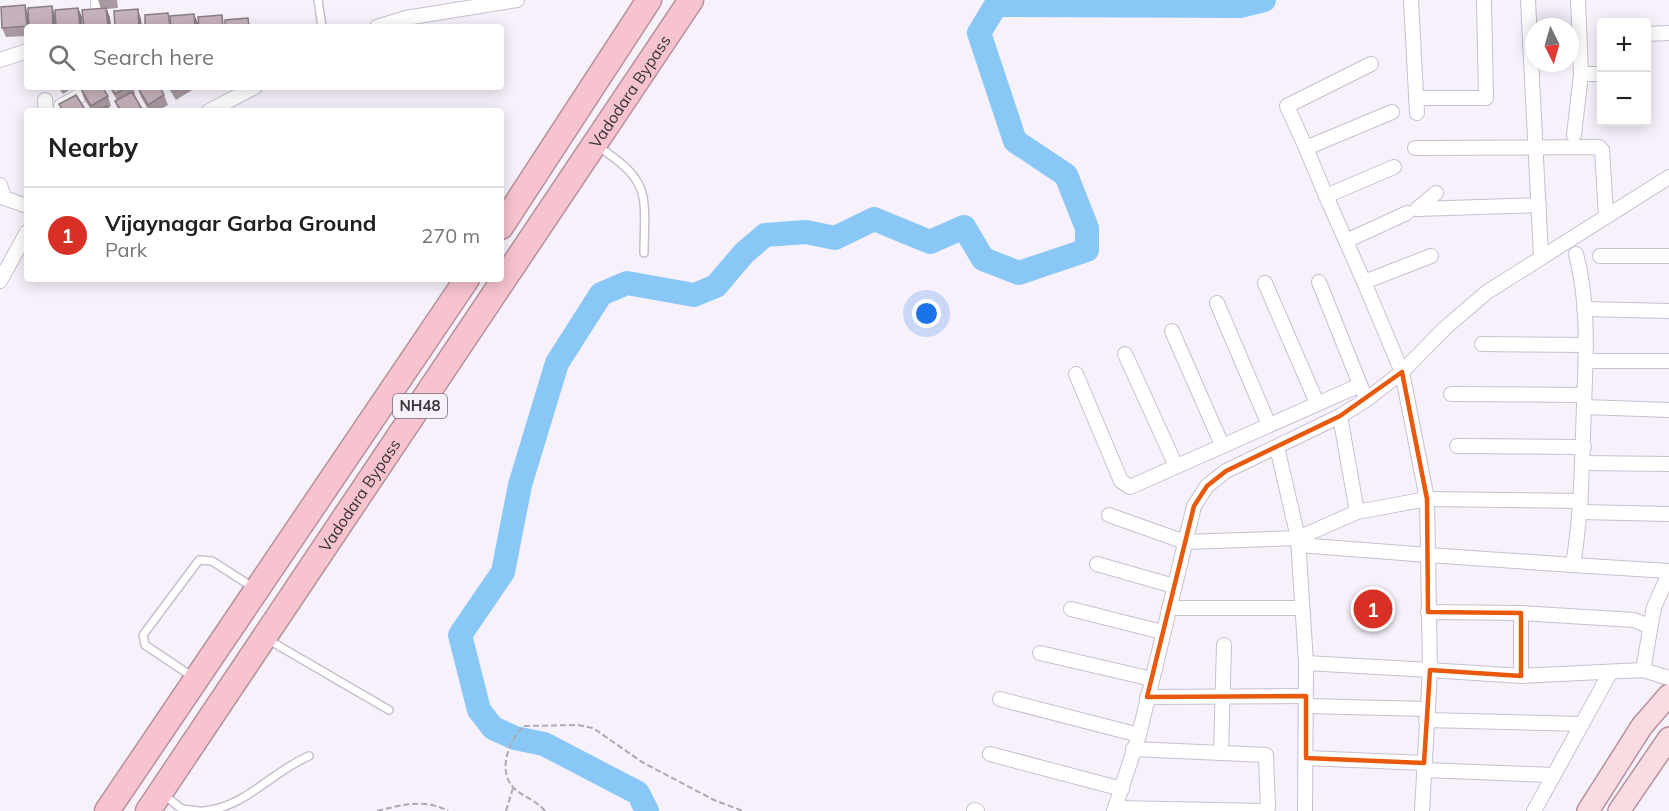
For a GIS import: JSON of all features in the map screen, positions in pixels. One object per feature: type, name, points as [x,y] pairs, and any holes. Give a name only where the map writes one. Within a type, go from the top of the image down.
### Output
[{"type":"highway","name":"Vadodara Bypass","points":[[504,221],[649,0]]},
{"type":"highway","name":"Vadodara Bypass","points":[[504,280],[691,0]]},
{"type":"highway","name":"Vadodara Bypass","points":[[106,811],[465,282]]},
{"type":"highway","name":"Vadodara Bypass","points":[[155,802],[503,282]]},
{"type":"main road","points":[[1588,811],[1642,726],[1669,695]]},
{"type":"main road","points":[[1619,811],[1669,738]]},
{"type":"street","points":[[98,0],[99,17]]},
{"type":"street","points":[[387,24],[406,18],[517,0]]},
{"type":"street","points":[[1411,0],[1417,113]]},
{"type":"street","points":[[1416,98],[1486,98],[1484,0]]},
{"type":"street","points":[[1528,0],[1541,256]]},
{"type":"street","points":[[1574,135],[1581,74],[1578,0]]},
{"type":"street","points":[[1651,34],[1669,33]]},
{"type":"street","points":[[0,60],[24,52]]},
{"type":"street","points":[[1371,64],[1287,106],[1402,372],[1427,499],[1430,670],[1422,811]]},
{"type":"street","points":[[1581,74],[1597,74]]},
{"type":"street","points":[[61,106],[90,90]]},
{"type":"street","points":[[215,108],[249,90]]},
{"type":"street","points":[[1306,148],[1392,112]]},
{"type":"street","points":[[1415,148],[1535,146],[1601,148],[1606,216]]},
{"type":"street","points":[[1326,196],[1394,167]]},
{"type":"street","points":[[1133,749],[1267,756],[1267,810],[1115,809],[1133,749],[1139,735],[1194,506],[1207,486],[1226,471],[1340,416],[1366,400],[1402,372],[1445,328],[1487,292],[1669,177]]},
{"type":"street","points":[[0,185],[4,198],[24,205]]},
{"type":"street","points":[[1436,194],[1417,208],[1539,205]]},
{"type":"street","points":[[1346,241],[1407,213]]},
{"type":"street","points":[[0,281],[24,237]]},
{"type":"street","points":[[1573,565],[1581,507],[1586,361],[1584,283],[1576,254]]},
{"type":"street","points":[[1364,282],[1431,256]]},
{"type":"street","points":[[1600,256],[1669,256]]},
{"type":"street","points":[[1319,282],[1366,400]]},
{"type":"street","points":[[1265,283],[1317,403]]},
{"type":"street","points":[[1217,303],[1269,425]]},
{"type":"street","points":[[1584,309],[1669,311]]},
{"type":"street","points":[[1172,331],[1222,445]]},
{"type":"street","points":[[1482,344],[1586,345]]},
{"type":"street","points":[[1125,354],[1176,466]]},
{"type":"street","points":[[1586,361],[1669,361]]},
{"type":"street","points":[[1076,374],[1126,486],[1130,487],[1360,385]]},
{"type":"street","points":[[1451,394],[1584,401],[1669,410]]},
{"type":"street","points":[[1340,416],[1357,512]]},
{"type":"street","points":[[1456,446],[1584,447]]},
{"type":"street","points":[[1277,447],[1299,542],[1301,608],[1306,663],[1305,811]]},
{"type":"street","points":[[1583,463],[1669,464]]},
{"type":"street","points":[[1299,542],[1357,512],[1427,499],[1669,514]]},
{"type":"street","points":[[1109,515],[1185,542],[1299,542],[1428,555],[1669,573],[1654,607],[1643,670]]},
{"type":"street","points":[[1097,564],[1174,586]]},
{"type":"street","points":[[1169,608],[1301,608]]},
{"type":"street","points":[[1071,609],[1162,632]]},
{"type":"street","points":[[1428,612],[1521,613],[1634,620],[1649,626]]},
{"type":"street","points":[[1521,613],[1521,676]]},
{"type":"street","points":[[1221,753],[1224,645]]},
{"type":"street","points":[[1040,653],[1152,679]]},
{"type":"street","points":[[1306,663],[1521,676],[1643,670],[1669,678]]},
{"type":"street","points":[[1534,811],[1610,673]]},
{"type":"street","points":[[1147,697],[1305,701],[1427,715],[1582,724]]},
{"type":"street","points":[[1000,699],[1139,735]]},
{"type":"street","points":[[990,754],[1122,789]]},
{"type":"street","points":[[1306,758],[1553,775]]},
{"type":"lane","points":[[318,0],[322,24]]},
{"type":"lane","points":[[595,144],[634,173],[644,192],[644,253]]},
{"type":"lane","points":[[196,679],[145,645],[143,635],[199,560],[212,561],[257,590]]},
{"type":"lane","points":[[264,638],[389,710]]},
{"type":"lane","points":[[204,811],[218,810],[241,801],[292,763],[309,756]]},
{"type":"lane","points":[[155,802],[183,810],[199,811]]},
{"type":"path","points":[[506,811],[513,788],[506,771],[508,753],[522,727],[578,725],[593,728],[642,762],[714,800],[743,811]]},
{"type":"path","points":[[513,788],[530,797],[544,811]]},
{"type":"path","points":[[377,811],[421,802],[437,805],[448,811]]},
{"type":"highlighted area","points":[[1402,372],[1427,499],[1428,612],[1521,613],[1521,676],[1430,670],[1424,763],[1306,758],[1306,696],[1147,697],[1194,506],[1207,486],[1226,471],[1340,416]]},
{"type":"building","points":[[25,5],[27,24],[2,28],[1,7]]},
{"type":"building","points":[[52,6],[53,24],[29,24],[28,8]]},
{"type":"building","points":[[78,8],[80,24],[56,24],[55,10]]},
{"type":"building","points":[[106,8],[108,24],[84,24],[82,10]]},
{"type":"building","points":[[138,9],[139,24],[115,24],[114,11]]},
{"type":"building","points":[[168,13],[170,24],[145,24],[145,15]]},
{"type":"building","points":[[194,14],[195,24],[171,24],[170,16]]},
{"type":"building","points":[[222,15],[223,24],[199,24],[198,17]]},
{"type":"building","points":[[248,18],[249,24],[225,24],[225,20]]},
{"type":"building","points":[[82,90],[104,90],[108,96],[91,106]]},
{"type":"building","points":[[139,90],[162,90],[164,95],[148,105]]},
{"type":"building","points":[[132,92],[141,108],[119,108],[115,101]]},
{"type":"building","points":[[76,95],[84,108],[61,108],[59,104]]},
{"type":"waterway","points":[[647,811],[638,793],[544,744],[515,738],[493,728],[479,710],[460,635],[503,572],[520,485],[557,363],[601,294],[627,283],[694,295],[716,286],[744,253],[765,235],[806,232],[835,238],[874,219],[930,242],[964,227],[983,259],[1019,273],[1087,250],[1087,228],[1066,175],[1015,141],[979,33],[996,5],[1240,6],[1264,0]]},
{"type":"place","name":"Vijaynagar Garba Ground","points":[[1373,609]]}]
